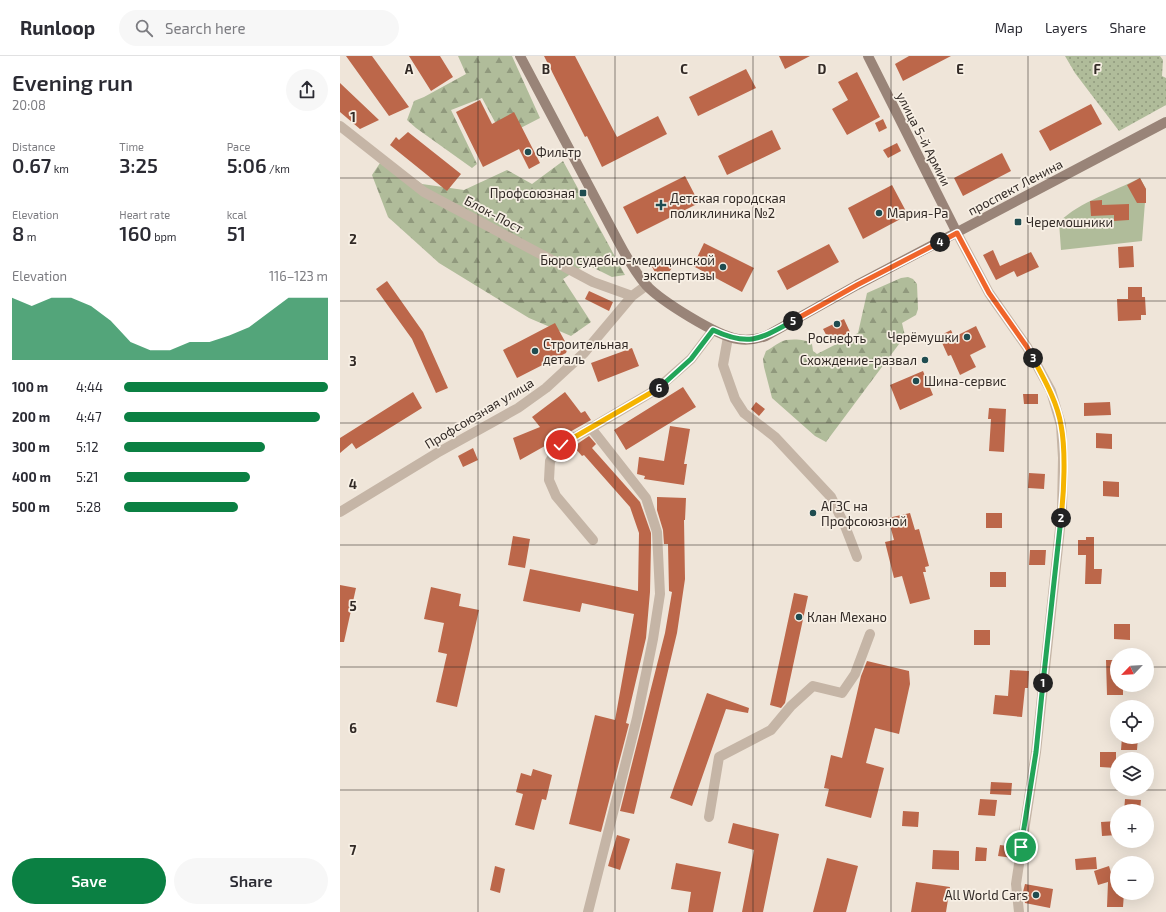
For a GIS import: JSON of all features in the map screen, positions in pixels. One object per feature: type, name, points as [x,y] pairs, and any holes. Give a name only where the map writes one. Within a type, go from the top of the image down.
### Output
[{"type":"main road","points":[[520,56],[618,241],[630,262],[647,285],[680,311],[728,337]]},
{"type":"main road","name":"улица 5-й Армии","points":[[868,56],[957,233]]},
{"type":"main road","name":"проспект Ленина","points":[[728,337],[748,340],[766,336],[857,285],[1166,122]]},
{"type":"street","name":"Блок-Пост","points":[[340,126],[424,192],[593,282],[632,296]]},
{"type":"street","points":[[957,233],[989,293],[1027,347],[1051,391],[1061,425],[1064,458],[1062,510],[1036,752],[1016,884],[1019,912]]},
{"type":"street","points":[[632,296],[647,285]]},
{"type":"street","name":"Профсоюзная улица","points":[[340,512],[437,453],[518,408],[546,388],[584,353],[632,296]]},
{"type":"street","points":[[593,540],[556,496],[549,480],[550,461],[561,445],[657,389],[691,359],[713,330]]},
{"type":"street","points":[[728,337],[723,365],[735,399],[744,413],[774,437],[831,496],[857,557]]},
{"type":"street","points":[[588,912],[637,718],[653,639],[660,594],[657,532],[646,498],[591,428]]},
{"type":"street","points":[[709,817],[719,757],[771,730],[791,706],[813,686],[842,693],[855,674],[870,634]]},
{"type":"green space","points":[[458,56],[512,56],[540,118],[503,137],[482,98],[451,110],[477,164],[472,168],[407,120],[414,101],[466,74]]},
{"type":"green space","points":[[1065,56],[1160,56],[1163,60],[1162,76],[1166,78],[1166,105],[1119,131],[1075,73]]},
{"type":"green space","points":[[384,157],[422,184],[464,190],[507,170],[532,184],[563,161],[625,275],[612,277],[586,264],[563,279],[591,322],[571,336],[529,318],[439,263],[388,217],[372,175]]},
{"type":"green space","points":[[1140,178],[1146,189],[1142,241],[1061,250],[1059,222],[1077,208]]},
{"type":"green space","points":[[908,277],[913,279],[917,284],[918,309],[916,315],[902,323],[905,336],[826,442],[815,436],[772,398],[764,367],[763,359],[766,351],[784,341],[803,340],[812,344],[813,351],[817,354],[858,333],[867,293],[901,278]]},
{"type":"building","points":[[346,56],[372,56],[409,107],[389,116]]},
{"type":"building","points":[[409,56],[440,56],[453,77],[431,91]]},
{"type":"building","points":[[544,56],[575,56],[617,137],[658,116],[667,134],[602,167]]},
{"type":"building","points":[[779,56],[810,56],[785,69]]},
{"type":"building","points":[[909,56],[951,56],[903,81],[895,64]]},
{"type":"building","points":[[746,69],[756,88],[698,116],[689,97]]},
{"type":"building","points":[[857,72],[880,117],[847,135],[832,109],[848,100],[838,82]]},
{"type":"building","points":[[340,83],[379,120],[360,129],[340,112]]},
{"type":"building","points":[[480,100],[492,124],[514,112],[540,163],[529,169],[519,149],[483,167],[456,112]]},
{"type":"building","points":[[1091,104],[1102,124],[1050,151],[1039,131]]},
{"type":"building","points":[[883,119],[887,128],[879,132],[875,123]]},
{"type":"building","points":[[772,130],[781,149],[727,175],[718,156]]},
{"type":"building","points":[[408,132],[461,174],[447,191],[390,145],[396,137],[399,140]]},
{"type":"building","points":[[897,143],[901,151],[888,158],[883,150]]},
{"type":"building","points":[[1002,153],[1011,171],[963,196],[954,178]]},
{"type":"building","name":"Детская городская поликлиника №2","points":[[685,176],[699,203],[637,234],[623,207]]},
{"type":"building","points":[[1140,178],[1146,189],[1146,203],[1137,203],[1127,185]]},
{"type":"building","name":"Мария-Ра","points":[[892,185],[908,215],[863,239],[848,208]]},
{"type":"building","points":[[1102,200],[1102,205],[1129,204],[1129,220],[1114,221],[1114,215],[1091,216],[1090,201]]},
{"type":"building","name":"Бюро судебно-медицинской экспертизы","points":[[704,243],[754,268],[742,292],[693,266]]},
{"type":"building","points":[[829,244],[839,262],[787,290],[777,271]]},
{"type":"building","points":[[1133,246],[1134,267],[1119,268],[1118,247]]},
{"type":"building","points":[[993,250],[1000,266],[1031,252],[1039,267],[1017,277],[1014,271],[996,280],[983,255]]},
{"type":"building","points":[[663,258],[665,262],[673,266],[665,276],[657,276],[650,263]]},
{"type":"building","points":[[387,281],[423,332],[448,388],[436,393],[412,339],[376,289]]},
{"type":"building","points":[[1128,287],[1142,287],[1142,297],[1145,297],[1146,315],[1141,315],[1141,320],[1118,321],[1117,299],[1128,299]]},
{"type":"building","points":[[589,291],[613,302],[609,311],[585,299]]},
{"type":"building","points":[[844,319],[850,332],[830,342],[823,329]]},
{"type":"building","name":"Строительная деталь","points":[[555,323],[568,347],[566,353],[517,378],[503,350]]},
{"type":"building","points":[[976,326],[986,347],[970,355],[976,367],[960,375],[951,355],[948,356],[939,336],[951,330],[954,337]]},
{"type":"building","points":[[632,348],[639,366],[598,382],[591,363]]},
{"type":"building","points":[[923,371],[933,395],[900,410],[890,385]]},
{"type":"building","points":[[683,387],[696,407],[626,450],[614,430]]},
{"type":"building","points":[[413,392],[422,408],[356,449],[352,443],[340,453],[340,438]]},
{"type":"building","points":[[565,392],[581,413],[585,411],[591,420],[520,460],[513,438],[540,427],[532,417]]},
{"type":"building","points":[[1023,394],[1038,394],[1038,404],[1024,404]]},
{"type":"building","points":[[756,402],[765,409],[759,416],[751,409]]},
{"type":"building","points":[[1110,402],[1111,415],[1084,416],[1084,403]]},
{"type":"building","points":[[989,408],[1006,409],[1004,452],[989,451],[991,419],[988,419]]},
{"type":"building","points":[[670,426],[690,429],[684,464],[687,464],[684,485],[644,479],[645,476],[637,474],[639,457],[664,461]]},
{"type":"building","points":[[1096,433],[1112,434],[1112,449],[1096,448]]},
{"type":"building","points":[[589,436],[596,444],[592,448],[640,502],[651,533],[650,592],[646,638],[626,723],[629,724],[601,832],[569,824],[595,715],[615,720],[634,614],[582,603],[580,612],[523,601],[530,569],[638,591],[639,533],[630,507],[584,455],[582,456],[574,447]]},
{"type":"building","points":[[473,448],[478,460],[463,467],[458,456]]},
{"type":"building","points":[[1029,473],[1045,474],[1044,489],[1028,488]]},
{"type":"building","points":[[1103,481],[1119,482],[1119,497],[1103,496]]},
{"type":"building","points":[[657,497],[686,498],[684,520],[685,579],[677,633],[634,814],[620,811],[665,633],[672,592],[669,591],[668,544],[664,544],[663,530],[657,510]]},
{"type":"building","points":[[910,513],[915,530],[919,529],[929,566],[925,567],[926,572],[923,572],[930,599],[910,604],[902,576],[894,578],[885,542],[894,540],[888,518]]},
{"type":"building","points":[[986,513],[1002,513],[1002,528],[986,528]]},
{"type":"building","points":[[513,536],[530,539],[525,568],[508,565]]},
{"type":"building","points":[[1086,537],[1094,537],[1094,569],[1102,569],[1101,584],[1085,584],[1086,555],[1078,555],[1078,540],[1086,540]]},
{"type":"building","points":[[1030,550],[1046,550],[1045,565],[1029,565]]},
{"type":"building","points":[[990,572],[1006,572],[1006,587],[990,587]]},
{"type":"building","points":[[340,585],[356,588],[344,642],[340,642]]},
{"type":"building","points":[[431,587],[461,594],[459,606],[479,610],[457,707],[436,702],[447,654],[438,652],[444,623],[424,619]]},
{"type":"building","points":[[794,593],[808,596],[785,703],[781,708],[770,705]]},
{"type":"building","points":[[1114,624],[1130,624],[1130,640],[1114,639]]},
{"type":"building","points":[[974,630],[990,630],[990,645],[974,645]]},
{"type":"building","points":[[1106,660],[1110,660],[1110,692],[1123,692],[1123,695],[1107,695]]},
{"type":"building","points":[[867,661],[909,671],[910,684],[899,734],[875,728],[866,763],[884,768],[871,818],[825,806],[829,789],[824,788],[831,755],[842,758],[861,676]]},
{"type":"building","points":[[1010,670],[1029,671],[1028,688],[1025,688],[1022,717],[993,714],[995,695],[1008,696]]},
{"type":"building","points":[[707,693],[749,708],[748,713],[726,709],[692,806],[670,798]]},
{"type":"building","points":[[1121,744],[1137,744],[1137,750],[1121,750]]},
{"type":"building","points":[[1100,752],[1110,752],[1110,768],[1100,767]]},
{"type":"building","points":[[533,769],[552,775],[546,800],[542,799],[534,830],[515,825],[523,794],[516,792],[521,773],[531,776]]},
{"type":"building","points":[[991,782],[1012,783],[1011,795],[990,794]]},
{"type":"building","points":[[980,799],[997,800],[995,816],[978,815]]},
{"type":"building","points":[[1125,799],[1141,800],[1141,804],[1125,804]]},
{"type":"building","points":[[903,811],[919,812],[918,827],[902,826]]},
{"type":"building","points":[[1110,821],[1110,835],[1102,836],[1101,822]]},
{"type":"building","points":[[733,823],[779,834],[763,912],[742,912],[754,850],[728,843]]},
{"type":"building","points":[[617,835],[630,839],[620,870],[608,866]]},
{"type":"building","points":[[1000,845],[1015,847],[1013,858],[998,856]]},
{"type":"building","points":[[976,847],[987,848],[986,861],[975,861]]},
{"type":"building","points":[[933,850],[959,851],[959,870],[932,869]]},
{"type":"building","points":[[1096,857],[1097,869],[1076,870],[1075,859]]},
{"type":"building","points":[[827,858],[858,866],[846,912],[813,912]]},
{"type":"building","points":[[676,863],[721,872],[713,912],[688,912],[691,892],[671,889]]},
{"type":"building","points":[[495,866],[505,869],[500,893],[490,890]]},
{"type":"building","points":[[1109,866],[1110,900],[1124,900],[1123,907],[1107,907],[1108,882],[1098,885],[1094,871]]},
{"type":"building","points":[[916,882],[950,887],[946,912],[911,912]]},
{"type":"building","points":[[1025,884],[1053,889],[1050,908],[1025,903],[1023,892]]},
{"type":"place","name":"Фильтр","points":[[528,152]]},
{"type":"place","name":"Профсоюзная","points":[[583,193]]},
{"type":"place","name":"Детская городская поликлиника №2","points":[[661,205]]},
{"type":"place","name":"Мария-Ра","points":[[879,213]]},
{"type":"place","name":"Черемошники","points":[[1018,222]]},
{"type":"place","name":"Бюро судебно-медицинской экспертизы","points":[[723,267]]},
{"type":"place","name":"Роснефть","points":[[837,324]]},
{"type":"place","name":"Черёмушки","points":[[967,337]]},
{"type":"place","name":"Строительная деталь","points":[[535,351]]},
{"type":"place","name":"Схождение-развал","points":[[925,360]]},
{"type":"place","name":"Шина-сервис","points":[[916,381]]},
{"type":"place","name":"АГЗС на Профсоюзной","points":[[813,513]]},
{"type":"place","name":"Клан Механо","points":[[799,617]]},
{"type":"place","name":"All World Cars","points":[[1036,895]]},
{"type":"route","points":[[561,445],[657,389],[691,359],[713,330],[728,337],[738,339],[748,340],[766,336],[857,285],[957,233],[989,293],[1027,347],[1051,391],[1061,425],[1064,458],[1062,510],[1036,752],[1021,847]]}]
